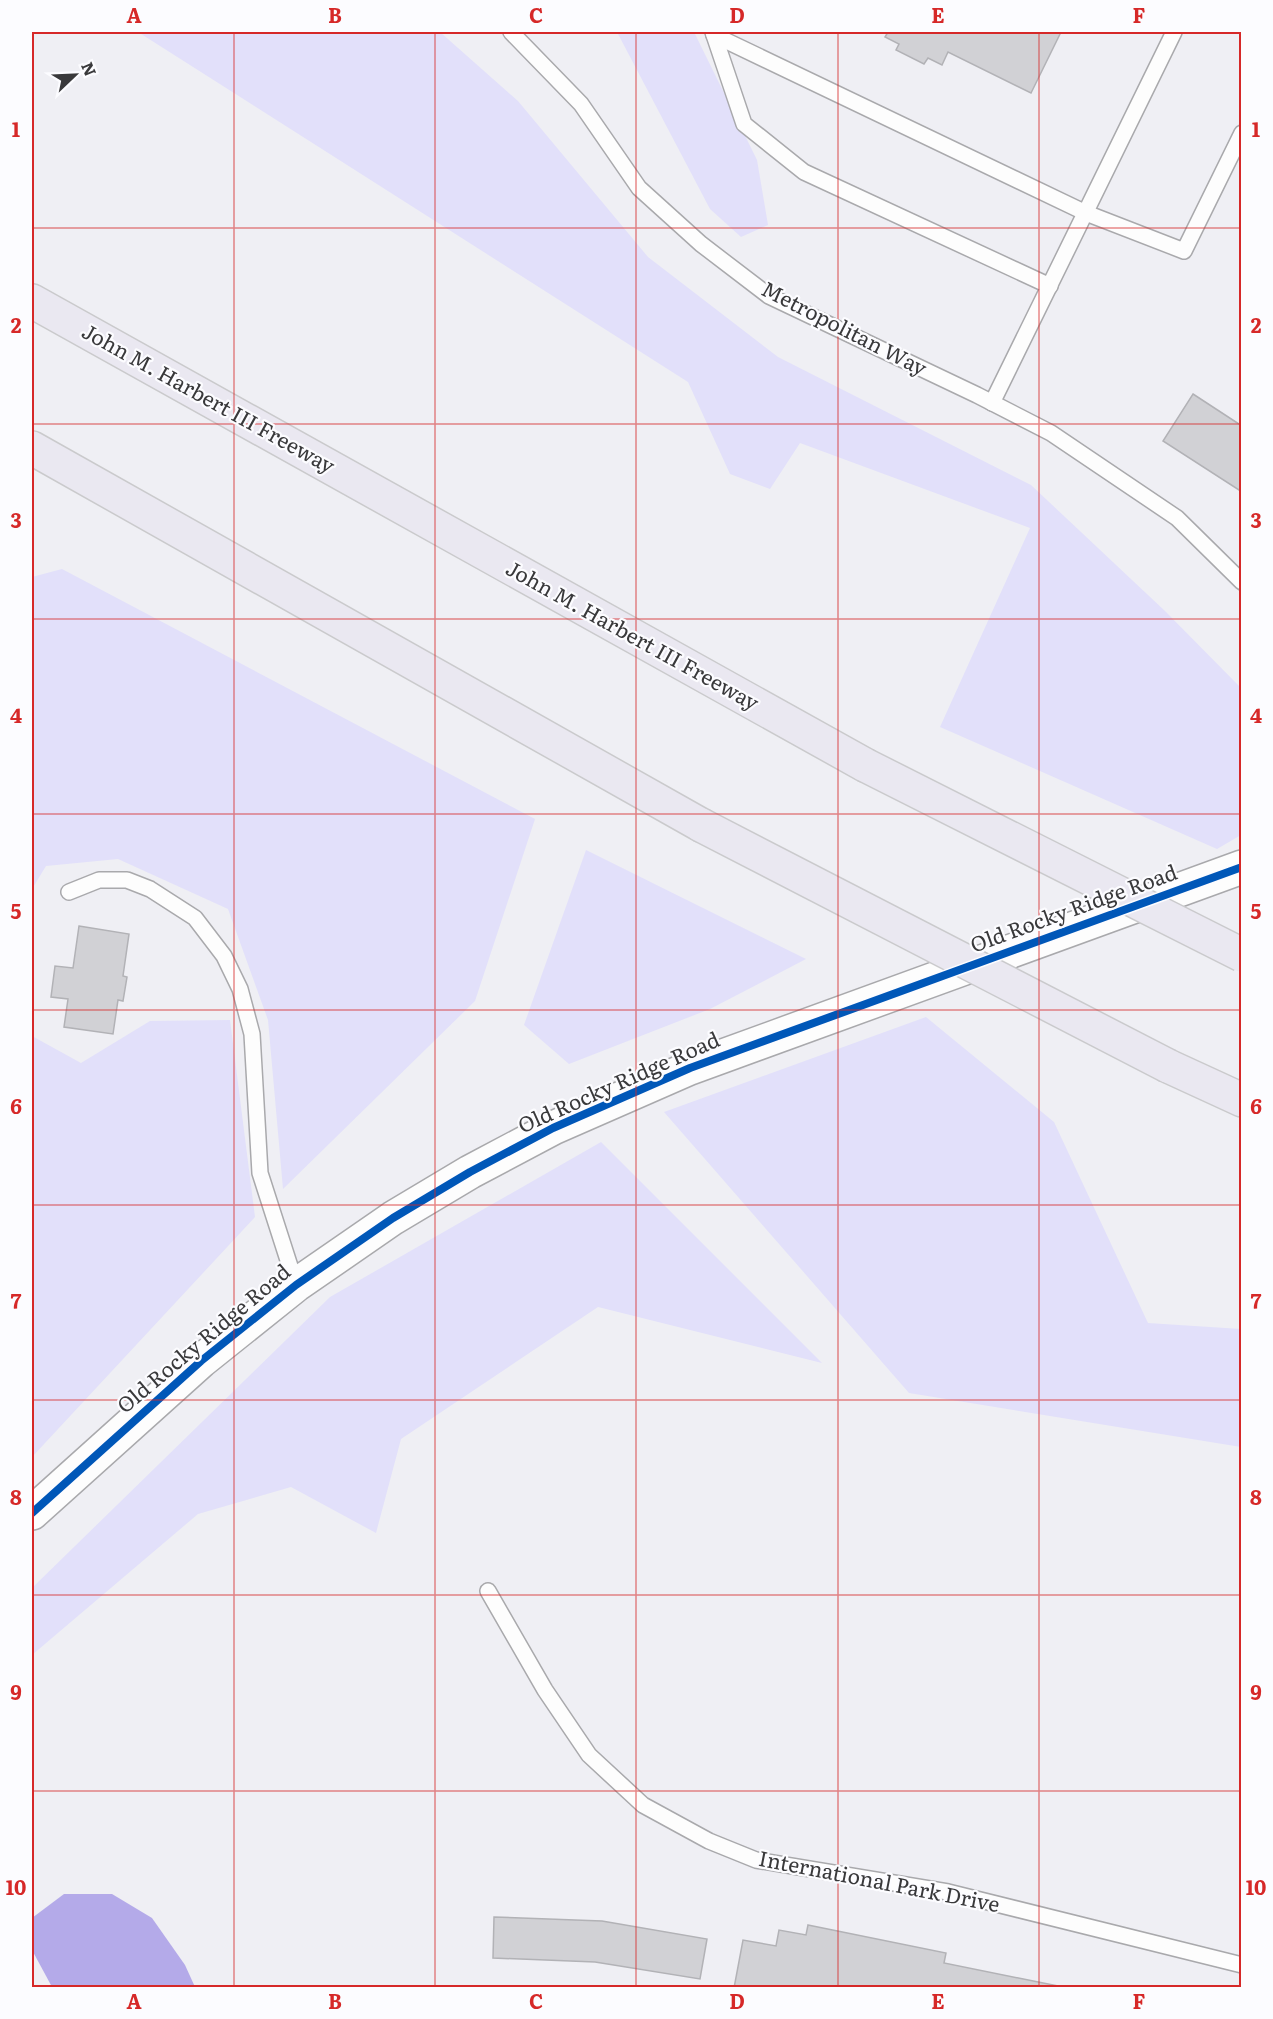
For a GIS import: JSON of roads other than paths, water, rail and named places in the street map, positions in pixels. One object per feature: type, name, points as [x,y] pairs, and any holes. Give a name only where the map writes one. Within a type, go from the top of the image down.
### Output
[{"type":"highway","name":"John M. Harbert III Freeway","points":[[32,301],[865,765],[1242,955]]},
{"type":"highway","points":[[32,448],[701,825],[1168,1066],[1242,1100]]},
{"type":"street","name":"Old Rocky Ridge Road","points":[[32,1513],[201,1361],[296,1285],[393,1218],[470,1172],[618,1098],[829,1017],[1242,867]]},
{"type":"lane","name":"Metropolitan Way","points":[[511,32],[581,104],[639,188],[700,244],[769,296],[1051,433],[1177,518],[1242,582]]},
{"type":"lane","points":[[992,403],[1174,32]]},
{"type":"lane","points":[[713,33],[744,124],[804,172],[1050,286]]},
{"type":"lane","points":[[713,33],[1086,213],[1184,251],[1242,133]]},
{"type":"lane","points":[[69,892],[99,880],[127,880],[150,889],[195,918],[224,956],[240,989],[252,1034],[260,1173],[296,1285]]},
{"type":"lane","name":"International Park Drive","points":[[488,1592],[545,1690],[589,1755],[644,1805],[708,1841],[756,1860],[948,1892],[1242,1965]]}]
